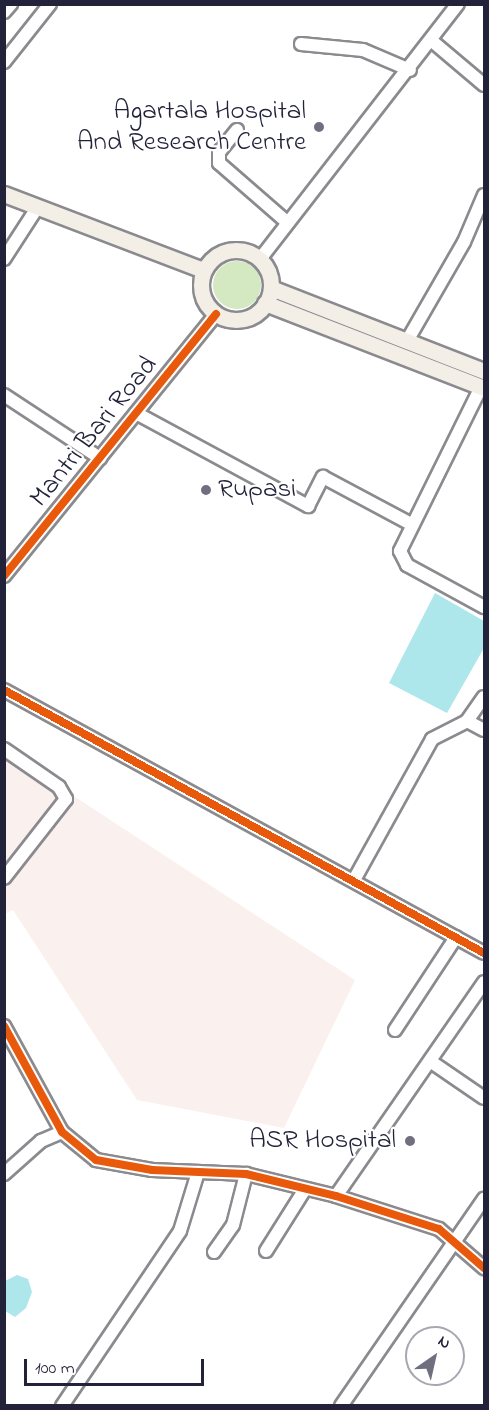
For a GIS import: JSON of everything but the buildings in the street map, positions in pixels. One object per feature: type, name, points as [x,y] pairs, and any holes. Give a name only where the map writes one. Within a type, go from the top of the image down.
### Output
[{"type":"main road","points":[[4,195],[203,270]]},
{"type":"main road","points":[[229,250],[240,250],[260,259],[270,277],[271,288],[266,303],[243,319],[216,314],[201,290],[203,270],[218,254],[229,250]]},
{"type":"main road","points":[[271,288],[484,370]]},
{"type":"main road","points":[[266,303],[483,387]]},
{"type":"street","points":[[4,12],[11,4]]},
{"type":"street","points":[[4,62],[50,4]]},
{"type":"street","points":[[260,259],[410,70],[458,4]]},
{"type":"street","points":[[432,41],[484,86]]},
{"type":"street","points":[[301,44],[363,50],[410,70]]},
{"type":"street","points":[[237,130],[219,152],[219,163],[288,223]]},
{"type":"street","points":[[406,341],[464,242],[484,195]]},
{"type":"street","points":[[4,259],[38,208]]},
{"type":"street","name":"Mantri Bari Road","points":[[4,576],[216,314]]},
{"type":"street","points":[[483,387],[411,524],[400,551],[407,565],[484,607]]},
{"type":"street","points":[[4,395],[100,458]]},
{"type":"street","points":[[136,413],[308,506],[323,477],[411,524]]},
{"type":"street","points":[[4,690],[484,953]]},
{"type":"street","points":[[354,880],[432,739],[467,721],[484,697]]},
{"type":"street","points":[[467,721],[484,730]]},
{"type":"street","points":[[4,749],[59,787],[66,799],[4,878]]},
{"type":"street","points":[[395,1030],[456,937]]},
{"type":"street","points":[[336,1196],[484,982]]},
{"type":"street","points":[[4,1026],[62,1131],[81,1150],[108,1165],[246,1174],[336,1196],[421,1221],[456,1240],[484,1268]]},
{"type":"street","points":[[430,1061],[482,1093]]},
{"type":"street","points":[[4,1174],[41,1141],[62,1131]]},
{"type":"street","points":[[62,1406],[180,1231],[198,1172]]},
{"type":"street","points":[[214,1252],[233,1225],[246,1174]]},
{"type":"street","points":[[266,1251],[305,1189]]},
{"type":"street","points":[[341,1406],[484,1199]]},
{"type":"shaded area","points":[[5,751],[355,980],[284,1128],[137,1100],[13,910],[5,914]]},
{"type":"green space","points":[[237,261],[254,268],[261,285],[254,302],[237,309],[220,302],[213,285],[220,268]]},
{"type":"water","points":[[435,593],[484,621],[484,648],[447,713],[389,683]]},
{"type":"water","points":[[17,1275],[28,1279],[32,1292],[26,1308],[15,1317],[5,1311],[5,1281]]},
{"type":"cycle path","points":[[4,576],[216,314]]},
{"type":"cycle path","points":[[4,690],[484,953]]},
{"type":"cycle path","points":[[4,1026],[62,1132],[96,1160],[152,1170],[246,1174],[336,1196],[439,1229],[484,1268]]},
{"type":"place","name":"Agartala Hospital And Research Centre","points":[[319,127]]},
{"type":"place","name":"Rupasi","points":[[206,490]]},
{"type":"place","name":"ASR Hospital","points":[[410,1141]]}]
